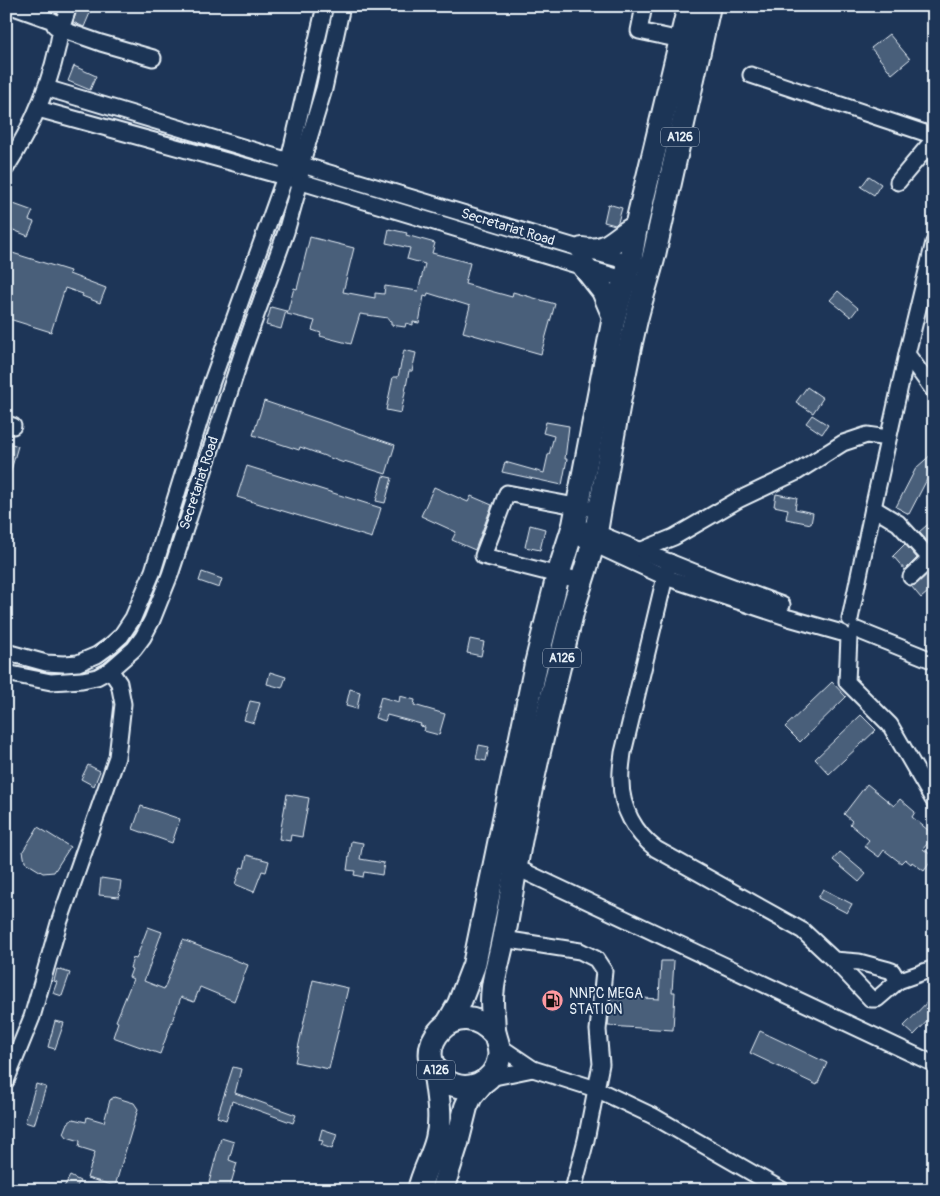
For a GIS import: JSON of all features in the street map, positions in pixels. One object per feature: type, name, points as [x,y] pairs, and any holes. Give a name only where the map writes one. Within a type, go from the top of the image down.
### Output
[{"type":"highway","name":"A126","points":[[442,1190],[466,1107],[471,1096],[496,1069],[500,1058],[491,1000],[492,986],[541,743],[574,605],[596,528],[634,328],[638,274],[636,227],[689,6]]},
{"type":"highway","name":"A126","points":[[419,1190],[422,1176],[437,1139],[439,1123],[439,1103],[432,1046],[440,1029],[448,1023],[459,1004],[474,965],[536,664],[558,575],[574,522],[614,317],[638,274],[709,6]]},
{"type":"highway","points":[[614,317],[603,291],[583,259],[593,251],[610,245],[623,233],[636,227]]},
{"type":"highway","points":[[448,1023],[458,1019],[474,1020],[488,1026],[497,1040]]},
{"type":"highway","name":"A126","points":[[434,1066],[446,1081],[455,1085],[464,1087],[474,1086],[486,1080]]},
{"type":"street","points":[[12,6],[48,18],[54,21],[55,26],[61,29],[153,58]]},
{"type":"street","points":[[6,168],[38,108],[46,88],[69,6]]},
{"type":"street","name":"Secretariat Road","points":[[6,672],[51,682],[68,682],[97,677],[110,670],[125,658],[143,637],[162,596],[242,354],[286,232],[300,182],[295,163],[325,6]]},
{"type":"street","name":"Secretariat Road","points":[[6,652],[46,663],[78,663],[97,655],[111,645],[133,618],[153,571],[211,384],[285,177],[295,163],[324,89],[342,6]]},
{"type":"street","points":[[644,6],[638,31],[681,40]]},
{"type":"street","points":[[751,75],[934,137],[898,182]]},
{"type":"street","name":"Secretariat Road","points":[[46,88],[295,163],[583,259]]},
{"type":"street","name":"Secretariat Road","points":[[38,108],[638,274]]},
{"type":"street","points":[[934,242],[888,438],[848,628],[847,682],[890,725],[934,801]]},
{"type":"street","points":[[907,354],[934,391]]},
{"type":"street","points":[[642,550],[674,537],[738,500],[797,472],[844,443],[867,435],[888,438]]},
{"type":"street","points":[[582,581],[483,556],[507,493],[574,522],[596,528],[670,562],[775,603],[848,628],[934,661]]},
{"type":"street","points":[[873,508],[898,523],[932,556],[911,577]]},
{"type":"street","points":[[574,522],[596,528],[665,577],[789,618],[848,628]]},
{"type":"street","points":[[670,562],[623,753],[620,781],[628,815],[644,840],[656,849],[803,931],[871,998],[878,1000],[898,981],[932,969],[934,971]]},
{"type":"street","points":[[6,1081],[32,1018],[59,922],[117,757],[123,704],[119,683],[110,670]]},
{"type":"street","points":[[515,867],[934,1064]]},
{"type":"street","points":[[503,939],[580,950],[596,959],[604,971],[598,1030],[601,1064],[586,1140],[573,1190]]},
{"type":"street","points":[[834,960],[859,962],[889,970],[892,971],[898,981]]},
{"type":"street","points":[[497,1040],[533,1069],[596,1089],[653,1116],[782,1190]]},
{"type":"street","points":[[486,1080],[533,1069]]},
{"type":"building","points":[[78,6],[93,6],[84,27],[73,22]]},
{"type":"building","points":[[889,34],[910,59],[892,74],[871,48]]},
{"type":"building","points":[[74,66],[96,76],[90,90],[68,81]]},
{"type":"building","points":[[869,176],[881,184],[874,195],[861,187]]},
{"type":"building","points":[[8,202],[33,211],[29,220],[34,222],[28,236],[6,227],[6,207]]},
{"type":"building","points":[[608,204],[622,208],[618,222],[615,225],[604,222]]},
{"type":"building","points":[[389,229],[435,243],[432,253],[470,263],[465,284],[512,297],[513,292],[555,304],[541,354],[463,332],[470,306],[428,293],[427,297],[424,296],[419,323],[413,322],[413,325],[406,323],[405,327],[391,325],[391,321],[388,318],[360,314],[351,344],[320,336],[321,333],[312,330],[315,321],[287,314],[294,288],[297,289],[310,237],[354,248],[343,292],[375,298],[375,293],[384,294],[385,286],[418,291],[425,264],[407,259],[410,248],[386,243]]},
{"type":"building","points":[[6,251],[70,271],[69,274],[106,288],[100,303],[82,296],[83,294],[65,288],[51,332],[6,318]]},
{"type":"building","points":[[838,291],[858,308],[851,317],[830,300]]},
{"type":"building","points":[[271,307],[286,311],[281,329],[266,325]]},
{"type":"building","points":[[404,350],[416,353],[412,371],[409,371],[401,413],[386,410],[393,377],[398,377]]},
{"type":"building","points":[[807,387],[823,398],[813,413],[796,402]]},
{"type":"building","points":[[264,401],[395,445],[386,474],[344,461],[344,463],[300,447],[299,450],[253,435]]},
{"type":"building","points":[[812,415],[828,425],[822,434],[806,423]]},
{"type":"building","points":[[546,422],[569,426],[565,459],[567,459],[562,485],[502,472],[505,462],[544,473],[554,436],[543,433]]},
{"type":"building","points":[[6,442],[18,446],[9,477],[6,477]]},
{"type":"building","points":[[934,452],[934,466],[909,514],[896,507],[916,468]]},
{"type":"building","points":[[247,466],[381,508],[372,538],[237,497]]},
{"type":"building","points":[[383,476],[392,478],[385,503],[376,501]]},
{"type":"building","points":[[434,487],[468,502],[471,496],[492,505],[475,550],[452,540],[456,532],[421,516]]},
{"type":"building","points":[[776,494],[797,498],[795,509],[813,513],[811,524],[786,519],[788,509],[774,506]]},
{"type":"building","points":[[934,519],[934,546],[932,546],[919,532]]},
{"type":"building","points":[[530,525],[545,529],[540,550],[525,547]]},
{"type":"building","points":[[905,544],[917,558],[905,570],[893,556]]},
{"type":"building","points":[[934,568],[934,587],[921,598],[911,586],[917,584]]},
{"type":"building","points":[[202,572],[222,579],[219,588],[199,581]]},
{"type":"building","points":[[470,639],[484,642],[481,656],[467,653]]},
{"type":"building","points":[[270,672],[286,677],[282,688],[267,684]]},
{"type":"building","points":[[832,682],[846,697],[800,742],[785,727]]},
{"type":"building","points":[[350,689],[360,692],[357,709],[346,706]]},
{"type":"building","points":[[400,696],[415,700],[414,705],[445,714],[439,735],[424,731],[425,727],[420,726],[421,724],[387,715],[385,721],[375,718],[381,697],[399,702]]},
{"type":"building","points":[[250,701],[260,703],[254,723],[244,720]]},
{"type":"building","points":[[861,715],[876,730],[829,774],[815,759]]},
{"type":"building","points":[[479,745],[489,747],[486,761],[476,759]]},
{"type":"building","points":[[88,765],[100,771],[94,786],[81,779]]},
{"type":"building","points":[[867,784],[894,806],[900,799],[915,812],[912,817],[934,835],[923,849],[934,857],[924,871],[905,859],[901,863],[884,850],[879,857],[864,846],[869,840],[850,824],[852,821],[844,814]]},
{"type":"building","points":[[287,794],[309,798],[302,837],[291,835],[290,841],[279,839]]},
{"type":"building","points":[[141,806],[180,819],[172,843],[133,829]]},
{"type":"building","points":[[38,827],[70,847],[54,872],[43,873],[25,862],[23,851]]},
{"type":"building","points":[[351,841],[363,843],[360,859],[384,863],[382,875],[364,872],[363,877],[354,875],[355,871],[347,870]]},
{"type":"building","points":[[840,852],[866,874],[859,882],[833,860]]},
{"type":"building","points":[[247,855],[269,861],[266,872],[262,871],[254,892],[235,884],[241,867],[244,868]]},
{"type":"building","points":[[101,878],[121,881],[119,897],[99,895]]},
{"type":"building","points":[[823,889],[852,904],[847,913],[818,898]]},
{"type":"building","points":[[148,927],[162,932],[144,981],[164,989],[183,940],[248,965],[234,1001],[200,987],[194,1002],[181,997],[160,1054],[113,1037],[118,1022],[116,1021],[133,979],[129,977],[133,958],[136,959]]},
{"type":"building","points":[[661,961],[674,961],[672,992],[675,992],[673,1030],[608,1026],[611,996],[659,999]]},
{"type":"building","points":[[57,969],[70,973],[62,996],[53,993],[57,982],[54,981]]},
{"type":"building","points":[[313,980],[348,988],[329,1069],[295,1062]]},
{"type":"building","points":[[934,995],[934,1014],[914,1035],[904,1026]]},
{"type":"building","points":[[55,1021],[64,1023],[55,1049],[48,1047]]},
{"type":"building","points":[[760,1031],[827,1063],[817,1085],[750,1053]]},
{"type":"building","points":[[233,1067],[241,1069],[235,1093],[296,1115],[293,1123],[232,1101],[226,1120],[217,1117]]},
{"type":"building","points":[[36,1084],[46,1087],[34,1125],[25,1122]]},
{"type":"building","points":[[114,1097],[134,1103],[138,1109],[115,1186],[87,1178],[95,1152],[79,1147],[80,1141],[67,1137],[64,1133],[68,1123],[73,1119],[86,1122],[87,1117],[104,1122],[110,1100]]},
{"type":"building","points":[[322,1129],[337,1134],[332,1149],[321,1145],[323,1141],[319,1140]]},
{"type":"building","points":[[221,1138],[234,1142],[229,1160],[237,1163],[229,1190],[207,1190]]},
{"type":"building","points":[[70,1176],[80,1181],[75,1190],[69,1190],[64,1187]]},
{"type":"place","name":"NNPC MEGA STATION","points":[[553,1001]]}]
